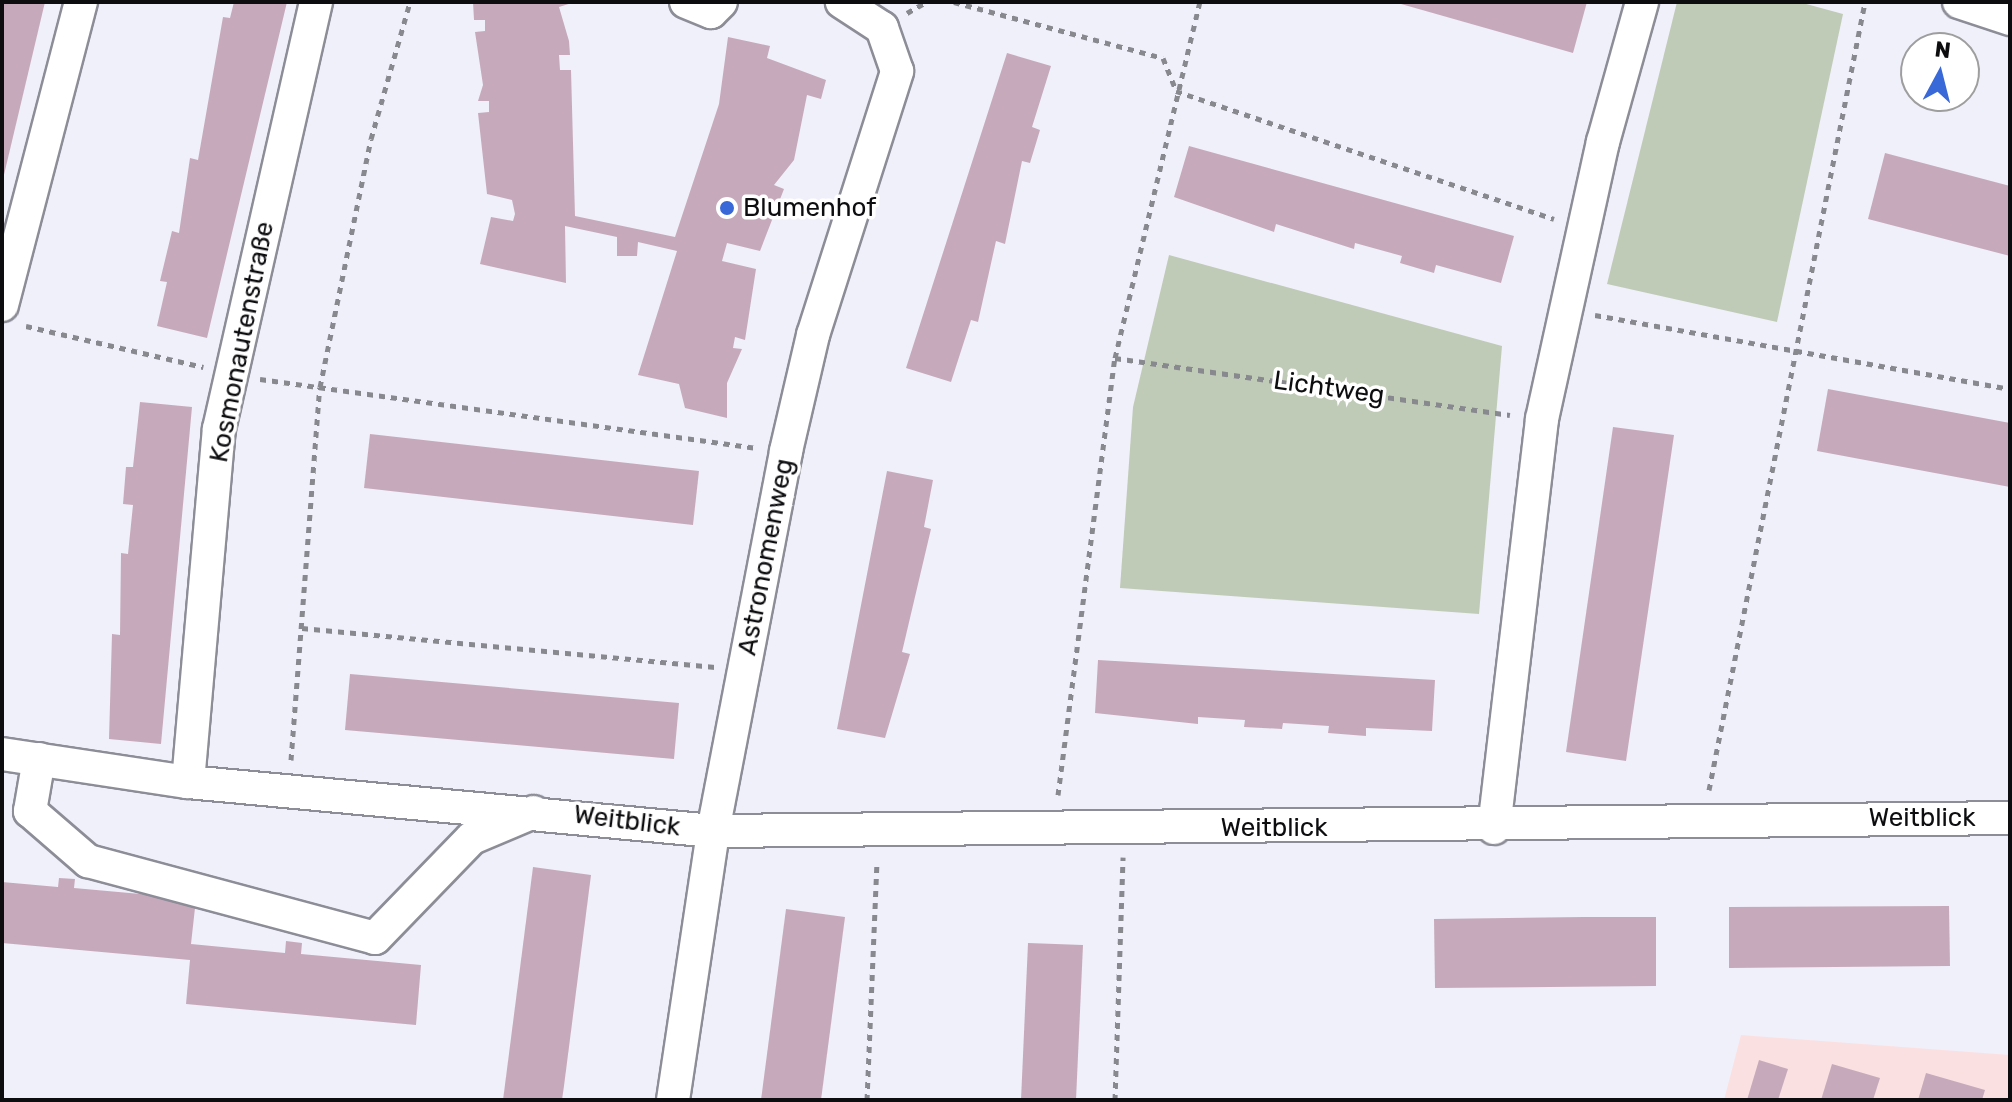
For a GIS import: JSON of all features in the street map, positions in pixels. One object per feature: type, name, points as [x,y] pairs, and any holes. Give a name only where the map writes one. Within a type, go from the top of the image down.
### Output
[{"type":"street","points":[[9,314],[81,2]]},
{"type":"street","name":"Kosmonautenstraße","points":[[188,782],[230,374],[316,2]]},
{"type":"street","points":[[686,2],[711,12],[721,2]]},
{"type":"street","name":"Astronomenweg","points":[[673,1100],[713,831],[786,451],[813,335],[894,88],[896,53],[882,28],[842,2]]},
{"type":"street","points":[[1494,828],[1542,419],[1583,229],[1642,2]]},
{"type":"street","points":[[1959,2],[2010,19]]},
{"type":"street","name":"Weitblick","points":[[2,754],[188,782],[539,810],[713,831],[1494,828],[1703,818],[2010,818]]},
{"type":"street","name":"Weitblick","points":[[39,759],[30,811],[88,861],[375,938],[472,838],[539,810]]},
{"type":"path","points":[[288,789],[320,387],[371,139],[410,2]]},
{"type":"path","points":[[954,2],[1163,58],[1176,91],[1583,229]]},
{"type":"path","points":[[1053,831],[1115,358],[1176,91],[1200,2]]},
{"type":"path","points":[[1703,818],[1865,2]]},
{"type":"path","points":[[1566,310],[2010,389]]},
{"type":"path","points":[[9,314],[230,374],[786,451]]},
{"type":"path","name":"Lichtweg","points":[[1115,358],[1542,419]]},
{"type":"path","points":[[302,628],[745,669]]},
{"type":"path","points":[[1115,1100],[1124,828]]},
{"type":"path","points":[[867,1100],[878,832]]},
{"type":"shaded area","points":[[1741,1035],[2010,1055],[2010,1100],[1724,1100]]},
{"type":"green space","points":[[1677,2],[1799,2],[1843,14],[1777,322],[1607,284]]},
{"type":"green space","points":[[1169,255],[1502,346],[1479,614],[1120,588],[1133,407]]},
{"type":"building","points":[[2,2],[45,2],[3,179],[2,179]]},
{"type":"building","points":[[234,2],[287,2],[207,338],[157,326],[167,282],[160,281],[172,231],[179,233],[190,158],[198,160],[223,17],[230,18]]},
{"type":"building","name":"Blumenhof","points":[[473,2],[575,2],[559,7],[570,55],[559,55],[560,70],[571,70],[575,216],[675,237],[719,104],[728,37],[770,46],[767,58],[826,80],[821,99],[807,95],[794,160],[774,185],[784,189],[760,251],[727,243],[722,261],[756,269],[745,340],[735,337],[733,348],[742,349],[727,383],[727,418],[685,408],[679,384],[638,375],[677,251],[638,242],[637,256],[617,256],[617,237],[565,226],[566,283],[480,264],[491,217],[513,221],[515,214],[512,200],[487,194],[478,113],[489,112],[489,101],[478,101],[483,85],[475,32],[485,31],[485,20],[474,20]]},
{"type":"building","points":[[1394,2],[1587,2],[1573,53]]},
{"type":"building","points":[[1007,53],[1051,66],[1032,127],[1040,130],[1030,163],[1022,161],[1005,244],[996,241],[978,322],[971,320],[951,382],[906,368]]},
{"type":"building","points":[[1189,146],[1514,236],[1501,283],[1436,265],[1434,273],[1400,263],[1402,256],[1355,243],[1354,249],[1276,224],[1274,232],[1174,197]]},
{"type":"building","points":[[1885,153],[2010,186],[2010,256],[1868,219]]},
{"type":"building","points":[[1828,389],[2010,423],[2010,487],[1817,451]]},
{"type":"building","points":[[140,402],[192,407],[161,744],[109,739],[112,634],[120,635],[121,553],[128,554],[133,505],[123,504],[126,467],[133,467]]},
{"type":"building","points":[[1613,427],[1674,435],[1626,761],[1566,752]]},
{"type":"building","points":[[370,434],[699,471],[693,525],[364,488]]},
{"type":"building","points":[[887,471],[933,480],[924,527],[931,529],[902,652],[910,654],[885,738],[837,729]]},
{"type":"building","points":[[1098,660],[1435,680],[1432,731],[1366,728],[1366,736],[1328,733],[1329,726],[1283,723],[1282,729],[1244,727],[1245,720],[1198,717],[1198,724],[1095,713]]},
{"type":"building","points":[[350,674],[679,703],[674,759],[345,730]]},
{"type":"building","points":[[533,867],[591,875],[564,1086],[562,1100],[503,1100]]},
{"type":"building","points":[[59,878],[75,879],[74,888],[196,899],[191,944],[285,953],[286,941],[302,943],[301,954],[421,965],[416,1025],[186,1004],[190,960],[2,943],[2,882],[58,887]]},
{"type":"building","points":[[1949,906],[1950,966],[1729,968],[1729,907]]},
{"type":"building","points":[[786,909],[845,917],[821,1100],[761,1100]]},
{"type":"building","points":[[1656,917],[1656,986],[1435,988],[1434,919]]},
{"type":"building","points":[[1028,943],[1083,945],[1076,1100],[1021,1100]]},
{"type":"building","points":[[1759,1060],[1788,1069],[1778,1100],[1747,1100]]},
{"type":"building","points":[[1832,1064],[1880,1078],[1873,1100],[1821,1100]]},
{"type":"building","points":[[1926,1073],[1985,1090],[1982,1100],[1918,1100]]},
{"type":"place","name":"Blumenhof","points":[[727,208]]}]
